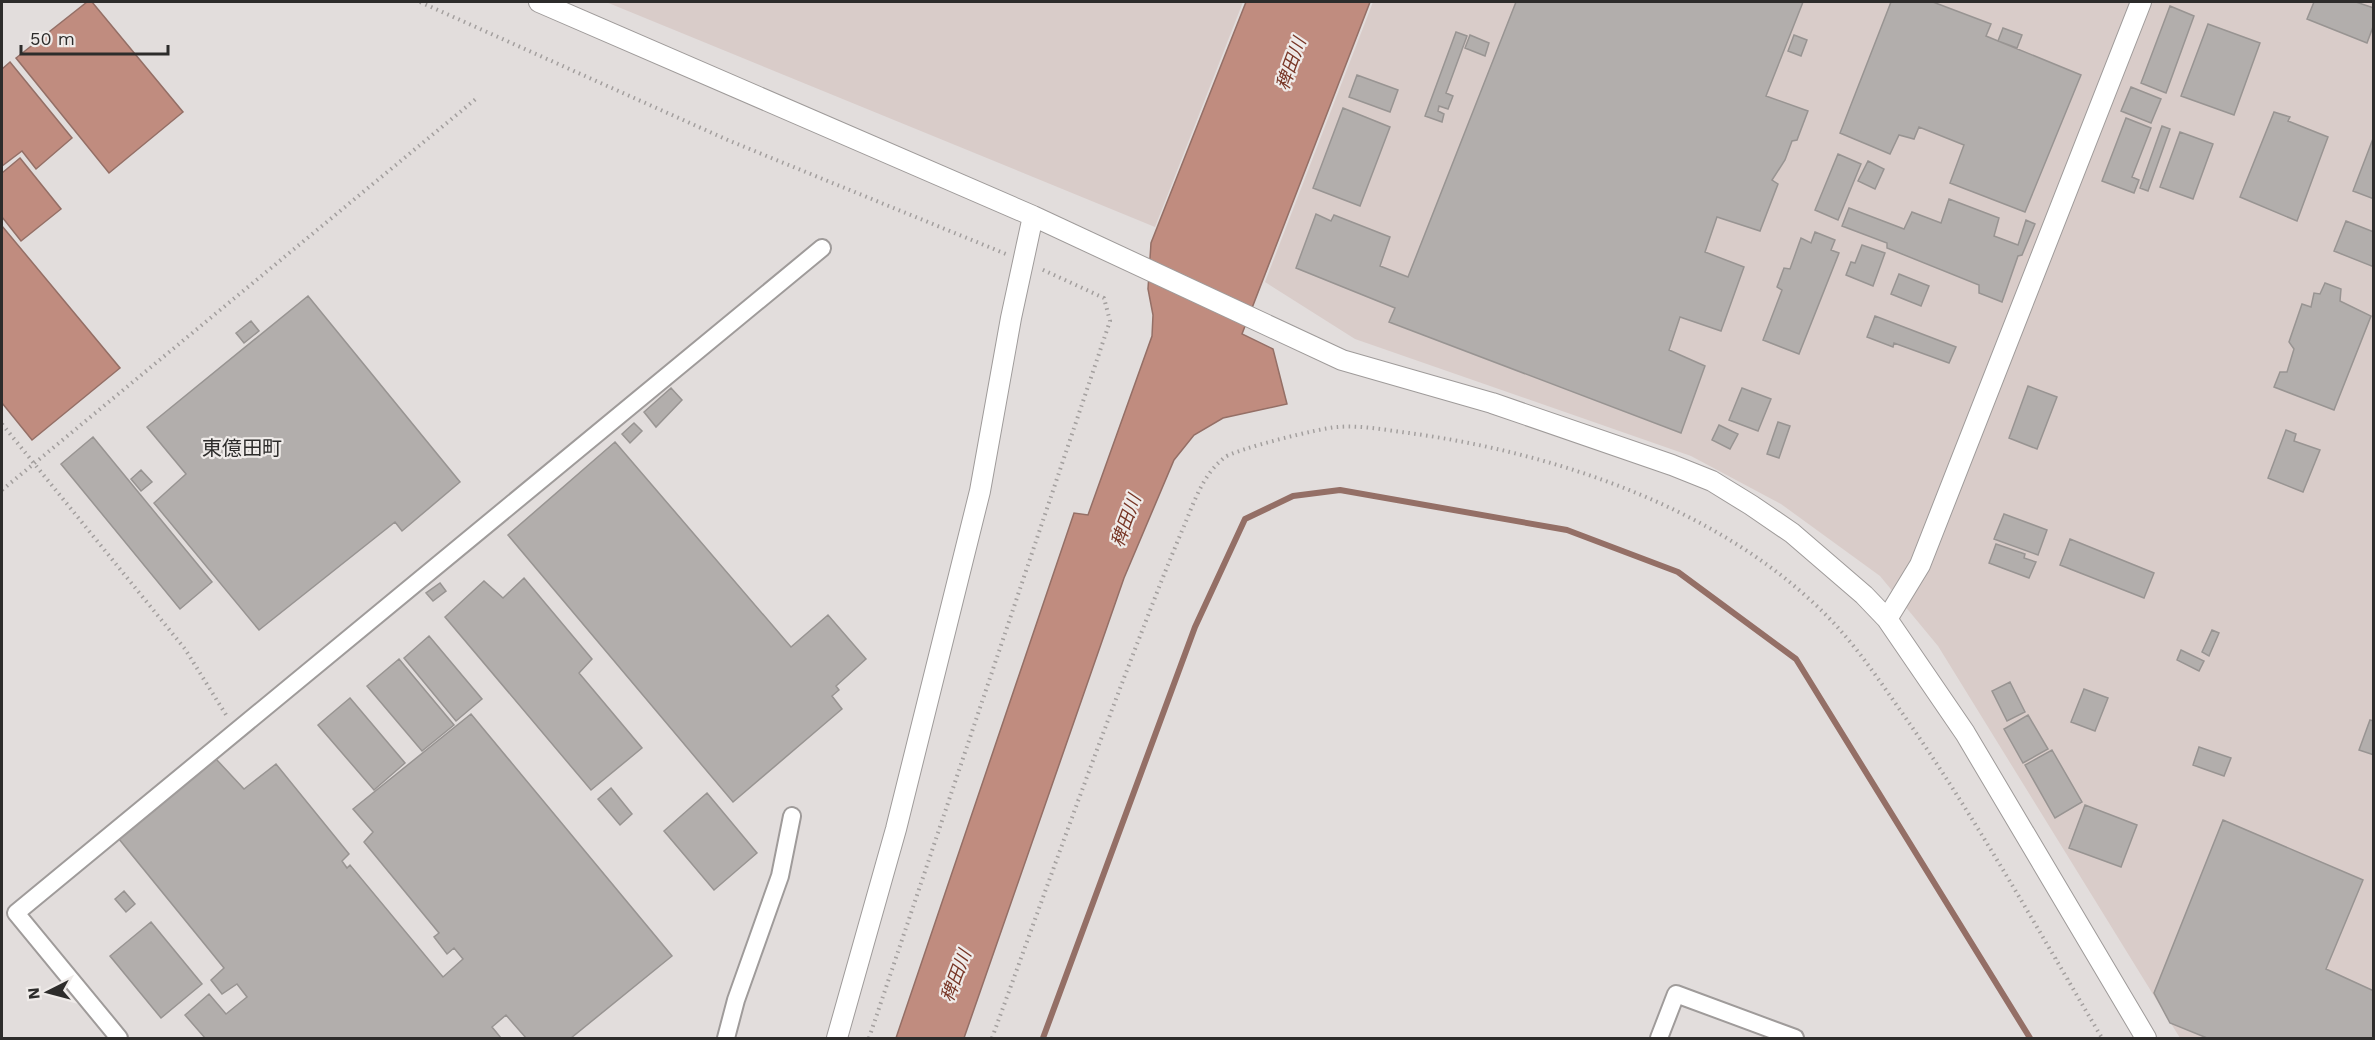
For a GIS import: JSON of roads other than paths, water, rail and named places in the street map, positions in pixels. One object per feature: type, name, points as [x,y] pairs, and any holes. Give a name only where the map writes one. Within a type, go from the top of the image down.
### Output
[{"type":"street","points":[[539,2],[1033,216],[1342,360],[1492,403],[1672,465],[1712,482],[1792,533],[1864,595],[1887,619],[1965,733],[2146,1038]]},
{"type":"street","points":[[1887,619],[1920,565],[2141,2]]},
{"type":"street","points":[[837,1038],[896,829],[961,572],[980,491],[1011,318],[1033,216]]},
{"type":"street","points":[[119,1038],[16,913],[822,248]]},
{"type":"street","points":[[726,1038],[735,1000],[780,876],[792,816]]},
{"type":"street","points":[[1659,1038],[1676,994],[1795,1038]]},
{"type":"water","points":[[87,2],[92,2],[183,112],[109,173],[16,58]]},
{"type":"water","name":"稗田川","points":[[1246,2],[1370,2],[1242,334],[1273,349],[1287,404],[1223,418],[1194,435],[1174,460],[1124,578],[964,1038],[896,1038],[1074,513],[1088,515],[1152,336],[1153,315],[1148,289],[1151,243]]},
{"type":"water","points":[[10,62],[72,138],[36,169],[22,151],[2,166],[2,69]]},
{"type":"water","points":[[20,158],[61,209],[21,241],[2,217],[2,173]]},
{"type":"water","points":[[2,226],[120,368],[32,440],[2,403]]},
{"type":"waterway","points":[[1043,1038],[1195,627],[1245,519],[1293,496],[1340,490],[1567,530],[1678,572],[1796,659],[2030,1038]]},
{"type":"district","name":"東億田町","points":[[242,448]]}]
